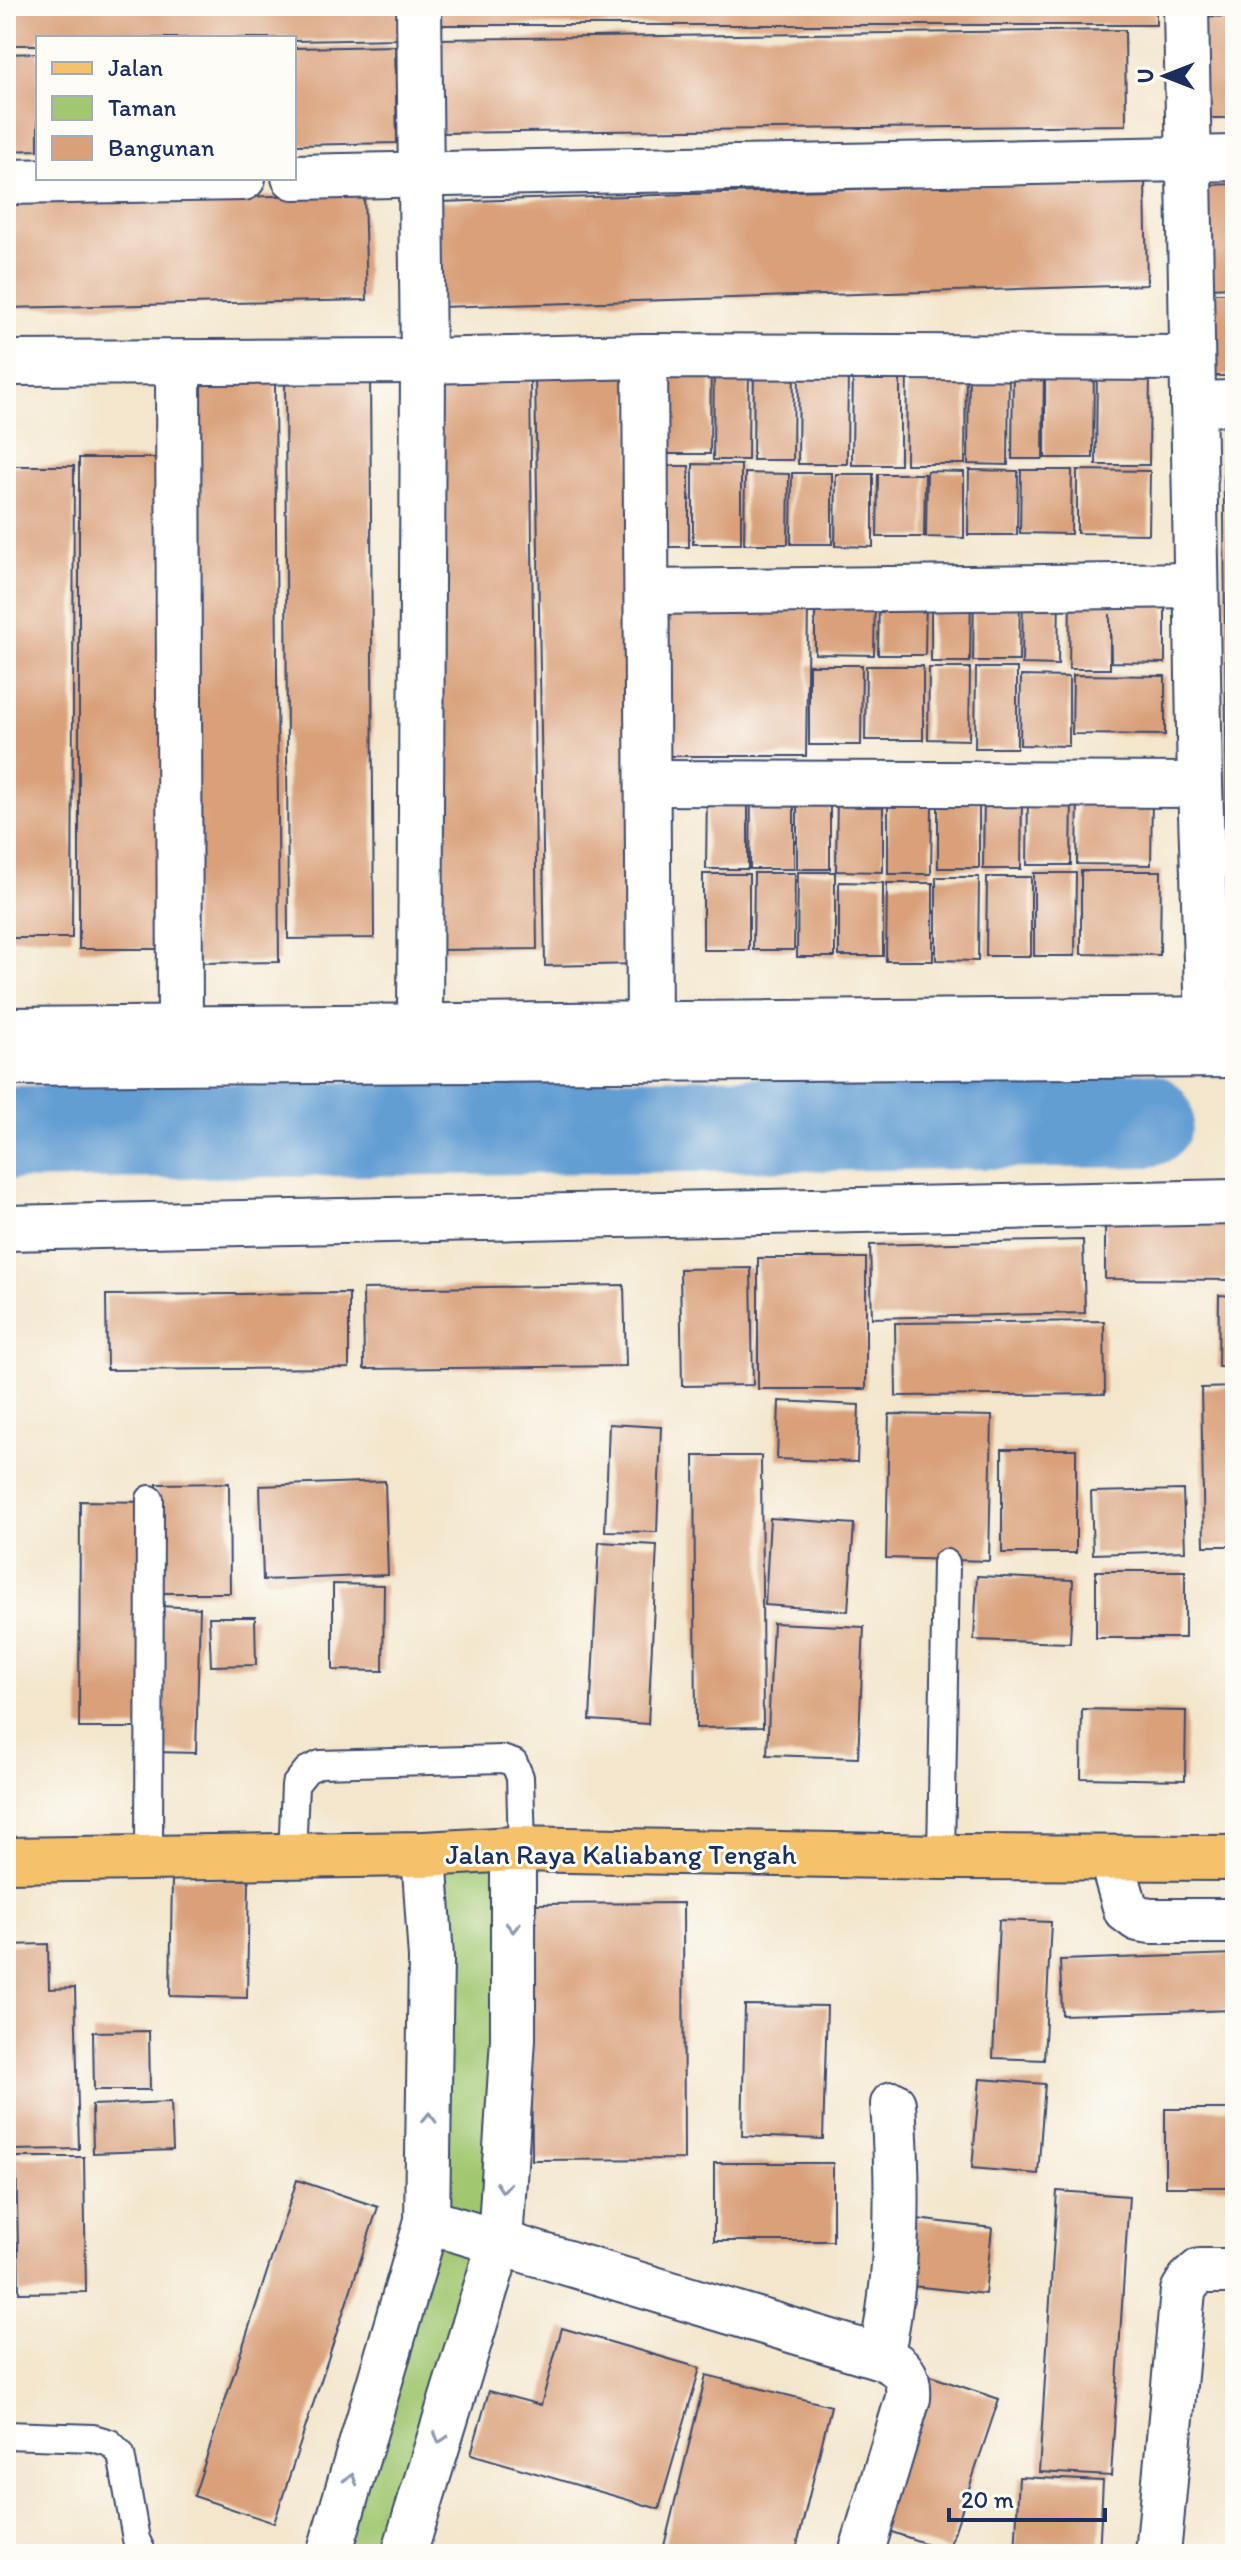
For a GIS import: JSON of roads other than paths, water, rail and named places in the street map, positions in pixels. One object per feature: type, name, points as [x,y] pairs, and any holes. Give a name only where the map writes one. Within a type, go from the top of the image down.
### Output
[{"type":"main road","name":"Jalan Raya Kaliabang Tengah","points":[[6,1860],[292,1857],[517,1849],[941,1857],[1235,1858]]},
{"type":"street","points":[[419,6],[423,175],[420,1027]]},
{"type":"street","points":[[6,1030],[1222,1019],[1200,785],[1196,585],[1214,404],[1192,358],[1186,6]]},
{"type":"street","points":[[296,177],[1235,158]]},
{"type":"street","points":[[6,182],[124,180]]},
{"type":"street","points":[[6,363],[423,361],[645,356],[1192,358]]},
{"type":"street","points":[[645,356],[649,1026]]},
{"type":"street","points":[[178,363],[180,1027]]},
{"type":"street","points":[[647,592],[1196,585]]},
{"type":"street","points":[[648,783],[1200,785]]},
{"type":"street","points":[[6,1063],[1235,1055]]},
{"type":"street","points":[[6,1228],[1235,1202]]},
{"type":"street","points":[[404,2554],[500,2242],[513,2039],[517,1849]]},
{"type":"street","points":[[329,2554],[427,2221],[431,1958],[424,1854]]},
{"type":"street","points":[[1111,1858],[1126,1910],[1138,1919],[1235,1921]]},
{"type":"street","points":[[881,2357],[890,2314],[897,2224],[893,2104]]},
{"type":"street","points":[[427,2221],[881,2357],[903,2369],[909,2387],[908,2398],[861,2554]]},
{"type":"street","points":[[1158,2554],[1183,2291],[1200,2271],[1235,2271]]},
{"type":"lane","points":[[149,1860],[150,1499]]},
{"type":"lane","points":[[941,1857],[946,1563]]},
{"type":"lane","points":[[292,1857],[295,1785],[307,1770],[320,1764],[502,1759],[514,1763],[520,1777],[517,1849]]},
{"type":"lane","points":[[6,2435],[93,2438],[110,2443],[121,2454],[136,2539],[143,2554]]},
{"type":"waterway","points":[[6,1133],[1146,1120]]}]
